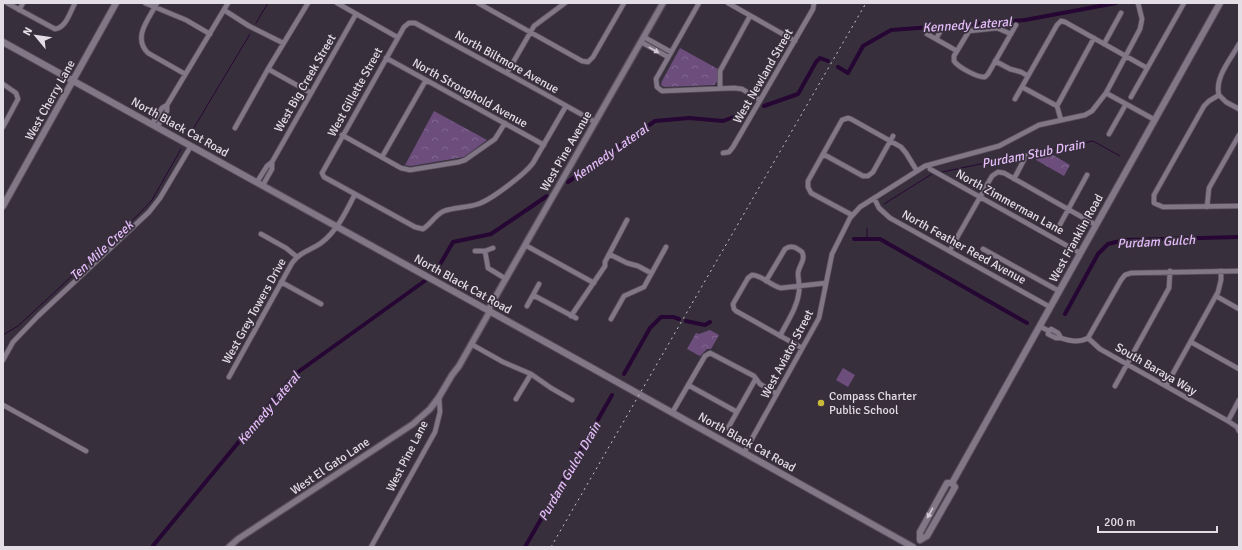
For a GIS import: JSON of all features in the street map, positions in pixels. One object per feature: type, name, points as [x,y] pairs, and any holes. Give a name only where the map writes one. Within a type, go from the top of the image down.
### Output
[{"type":"main road","name":"West Cherry Lane","points":[[3,206],[74,81],[116,3]]},
{"type":"main road","name":"West Franklin Road","points":[[916,547],[920,540],[920,532],[947,483],[952,483],[1220,3]]},
{"type":"main road","name":"North Black Cat Road","points":[[3,42],[913,547]]},
{"type":"street","points":[[7,3],[51,28],[58,29],[63,25],[75,3]]},
{"type":"street","points":[[19,10],[23,3]]},
{"type":"street","points":[[145,3],[156,5],[210,34]]},
{"type":"street","points":[[154,126],[162,108],[167,106],[228,3]]},
{"type":"street","points":[[235,128],[283,43],[308,3]]},
{"type":"street","points":[[337,3],[397,37]]},
{"type":"street","points":[[478,3],[582,61],[588,62],[593,57],[624,3]]},
{"type":"street","points":[[507,73],[530,32],[538,23],[565,3]]},
{"type":"street","name":"West Pine Avenue","points":[[489,311],[663,3]]},
{"type":"street","points":[[699,3],[656,79],[657,87],[662,91],[738,88],[760,100]]},
{"type":"street","points":[[728,3],[794,41]]},
{"type":"street","name":"West Newland Street","points":[[723,153],[729,152],[733,147],[813,9],[814,3]]},
{"type":"street","points":[[917,170],[901,147],[851,119],[845,119],[840,123],[808,181],[808,187],[810,193],[852,215],[860,207],[917,170],[933,163],[999,146],[1039,125],[1085,115],[1092,111],[1106,93],[1140,29],[1142,24],[1138,3]]},
{"type":"street","points":[[1131,97],[1184,3]]},
{"type":"street","points":[[156,5],[142,32],[141,43],[148,53],[185,74]]},
{"type":"street","points":[[224,10],[249,26],[283,43]]},
{"type":"street","points":[[1104,44],[1121,13]]},
{"type":"street","name":"West Big Creek Street","points":[[260,184],[266,166],[272,162],[356,14]]},
{"type":"street","points":[[720,88],[720,70],[750,16]]},
{"type":"street","points":[[1015,99],[1057,24],[1061,21],[1148,68]]},
{"type":"street","name":"West Gillette Street","points":[[355,194],[324,177],[322,173],[397,37],[409,23]]},
{"type":"street","name":"North Biltmore Avenue","points":[[409,23],[415,23],[595,122]]},
{"type":"street","points":[[1011,34],[997,28],[970,30],[954,56],[954,61],[957,65],[980,77],[985,77],[996,61],[1011,34],[1016,25]]},
{"type":"street","points":[[936,39],[941,30]]},
{"type":"street","points":[[927,34],[957,51]]},
{"type":"street","points":[[1061,120],[1057,106],[1094,38]]},
{"type":"street","points":[[642,39],[671,52]]},
{"type":"street","points":[[642,39],[668,57]]},
{"type":"street","points":[[1238,48],[1219,79],[1218,87],[1219,95],[1226,102],[1239,109]]},
{"type":"street","name":"North Stronghold Avenue","points":[[386,58],[544,145]]},
{"type":"street","points":[[996,61],[1010,69],[1022,72],[1028,76]]},
{"type":"street","points":[[268,69],[311,93]]},
{"type":"street","points":[[382,157],[426,80]]},
{"type":"street","points":[[3,84],[13,90],[17,96],[16,103],[3,127]]},
{"type":"street","points":[[1022,87],[1057,106]]},
{"type":"street","points":[[1106,93],[1155,120]]},
{"type":"street","points":[[1219,95],[1209,100],[1204,106],[1154,195],[1154,203],[1163,207],[1239,206]]},
{"type":"street","points":[[1109,134],[1126,104]]},
{"type":"street","points":[[355,194],[415,227],[423,229],[438,214],[445,211],[479,204],[492,197],[526,172],[544,145],[566,106]]},
{"type":"street","points":[[342,135],[401,168],[410,170],[460,162],[495,139],[504,123]]},
{"type":"street","points":[[1207,207],[1209,188],[1239,135]]},
{"type":"street","points":[[823,154],[863,176],[868,176],[873,172],[893,136]]},
{"type":"street","points":[[3,360],[13,342],[38,316],[149,212],[160,198],[191,146]]},
{"type":"street","points":[[1014,179],[1026,156]]},
{"type":"street","name":"North Zimmerman Lane","points":[[930,169],[1080,253]]},
{"type":"street","points":[[950,250],[992,176],[998,172],[1004,173],[1096,225]]},
{"type":"street","points":[[1057,230],[1087,175]]},
{"type":"street","name":"West Grey Towers Drive","points":[[229,377],[281,282],[297,257],[320,244],[337,227],[355,194]]},
{"type":"street","name":"North Feather Reed Avenue","points":[[874,198],[879,208],[890,218],[950,250],[1050,307]]},
{"type":"street","name":"West Aviator Street","points":[[744,453],[820,318],[832,254],[852,215]]},
{"type":"street","points":[[533,295],[573,317],[605,266],[605,262],[627,220]]},
{"type":"street","points":[[261,234],[286,248],[297,257]]},
{"type":"street","points":[[526,245],[594,283]]},
{"type":"street","points":[[766,281],[784,250],[789,246],[795,247],[803,253],[804,258],[798,273],[800,286],[797,304],[780,336]]},
{"type":"street","points":[[611,319],[624,296],[644,287],[666,247]]},
{"type":"street","points":[[475,251],[485,251],[493,248]]},
{"type":"street","points":[[983,249],[1059,291]]},
{"type":"street","points":[[485,251],[488,268],[506,279]]},
{"type":"street","points":[[609,254],[651,273]]},
{"type":"street","points":[[1039,326],[1048,331],[1048,334],[1056,338],[1073,342],[1088,338],[1121,280],[1126,275],[1131,273],[1170,271],[1239,271]]},
{"type":"street","points":[[1116,386],[1170,288],[1170,271]]},
{"type":"street","points":[[1166,386],[1216,296],[1220,287],[1221,271]]},
{"type":"street","points":[[802,348],[736,311],[733,307],[734,303],[744,284],[752,275],[781,288],[826,283]]},
{"type":"street","points":[[281,282],[321,304]]},
{"type":"street","points":[[527,306],[539,284]]},
{"type":"street","points":[[1216,296],[1239,309]]},
{"type":"street","name":"West Pine Lane","points":[[371,547],[435,432],[440,412],[439,397],[452,374],[459,366],[489,311]]},
{"type":"street","name":"South Baraya Way","points":[[1088,338],[1100,349],[1228,421],[1237,427],[1239,431]]},
{"type":"street","points":[[1191,342],[1239,369]]},
{"type":"street","points":[[471,344],[503,362],[531,374],[572,400]]},
{"type":"street","points":[[672,413],[705,356],[708,354],[712,354],[754,376],[755,380],[760,384],[777,394]]},
{"type":"street","points":[[516,399],[531,374]]},
{"type":"street","points":[[728,428],[755,380]]},
{"type":"street","points":[[688,385],[737,412]]},
{"type":"street","name":"West El Gato Lane","points":[[229,547],[238,539],[413,424],[430,410],[439,397]]},
{"type":"street","points":[[1228,421],[1239,400]]},
{"type":"street","points":[[3,405],[86,451]]},
{"type":"green space","points":[[680,48],[718,69],[717,82],[714,85],[664,87],[661,85]]},
{"type":"green space","points":[[434,111],[487,140],[464,157],[411,166],[405,165]]},
{"type":"green space","points":[[1053,155],[1070,165],[1064,176],[1036,160],[1037,158]]},
{"type":"green space","points":[[710,330],[719,335],[711,349],[707,349],[700,356],[687,349],[696,333],[699,334]]},
{"type":"green space","points":[[843,368],[855,375],[848,387],[836,380]]},
{"type":"waterway","name":"Ten Mile Creek","points":[[256,23],[268,3]]},
{"type":"waterway","name":"Kennedy Lateral","points":[[838,67],[848,73],[863,46],[891,30],[1025,20],[1116,3]]},
{"type":"waterway","name":"Ten Mile Creek","points":[[189,136],[250,34]]},
{"type":"waterway","name":"Kennedy Lateral","points":[[764,106],[798,94],[816,62],[820,58],[828,61]]},
{"type":"waterway","name":"Kennedy Lateral","points":[[568,182],[655,121],[689,118],[723,121],[747,112]]},
{"type":"waterway","name":"Purdam Stub Drain","points":[[1027,154],[1093,141],[1120,156]]},
{"type":"waterway","name":"Ten Mile Creek","points":[[3,335],[18,326],[139,214],[152,200],[181,149]]},
{"type":"waterway","name":"Purdam Stub Drain","points":[[942,172],[1024,155]]},
{"type":"waterway","name":"Purdam Stub Drain","points":[[884,204],[932,174]]},
{"type":"waterway","name":"Kennedy Lateral","points":[[435,273],[453,242],[491,234],[547,196]]},
{"type":"waterway","name":"Purdam Stub Drain","points":[[867,228],[867,239]]},
{"type":"waterway","name":"Purdam Gulch","points":[[1065,314],[1098,254],[1108,244],[1124,240],[1239,237]]},
{"type":"waterway","name":"Purdam Gulch","points":[[854,239],[880,239],[1027,323]]},
{"type":"waterway","name":"Kennedy Lateral","points":[[152,547],[298,372],[426,280]]},
{"type":"waterway","name":"Purdam Gulch","points":[[624,374],[650,328],[661,317],[673,317],[679,319]]},
{"type":"waterway","name":"Purdam Gulch","points":[[686,321],[705,325],[710,322]]},
{"type":"waterway","name":"Purdam Gulch Drain","points":[[525,547],[612,395]]},
{"type":"railway","points":[[551,547],[866,3]]},
{"type":"place","name":"Compass Charter Public School","points":[[821,403]]}]
